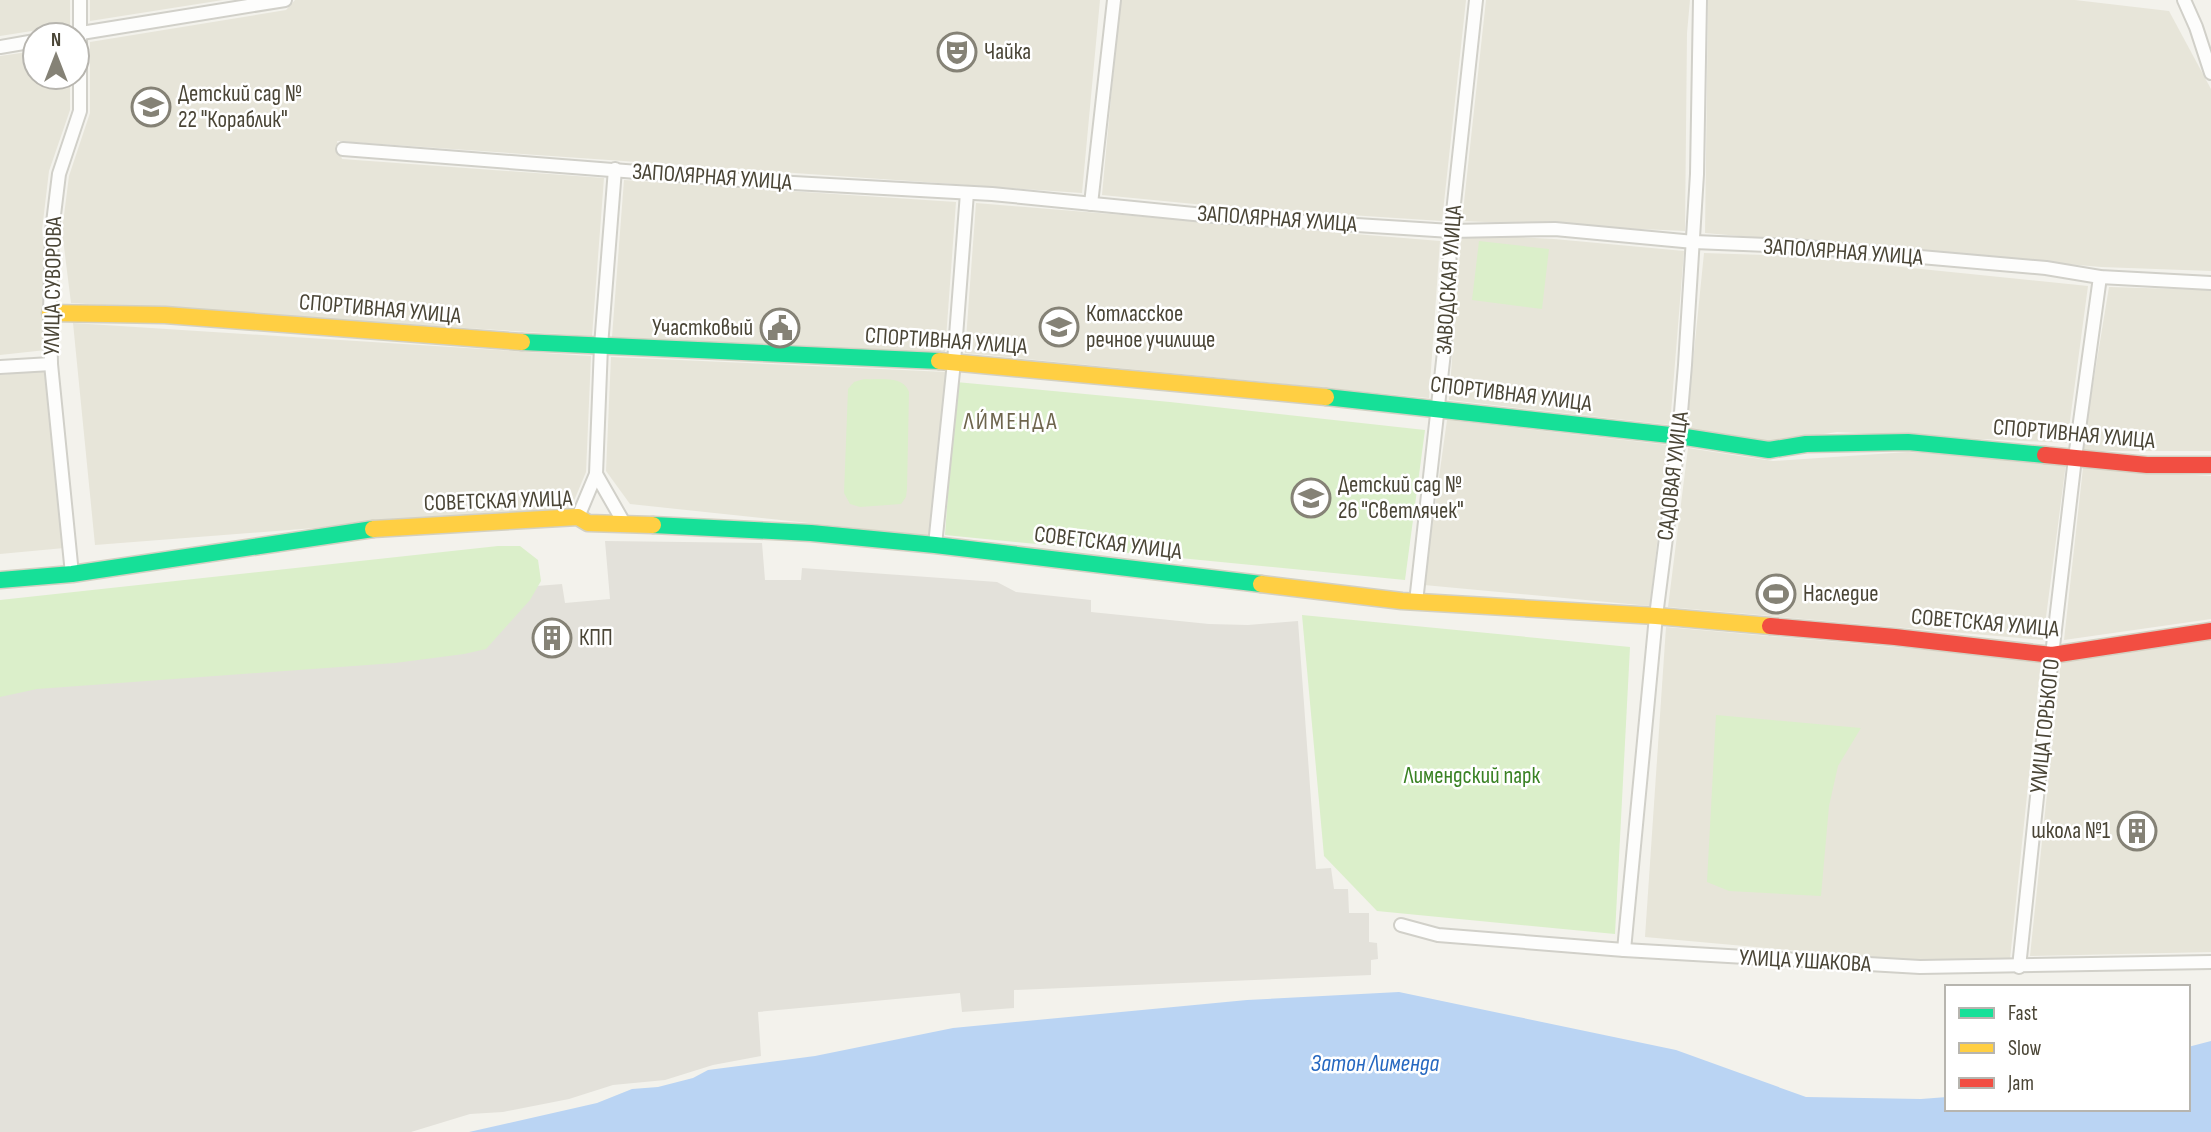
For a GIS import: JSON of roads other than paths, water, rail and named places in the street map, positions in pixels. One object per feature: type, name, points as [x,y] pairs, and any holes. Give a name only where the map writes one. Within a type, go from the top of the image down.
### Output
[{"type":"main road","name":"СПОРТИВНАЯ УЛИЦА","points":[[50,313],[165,315],[461,339],[954,362],[1393,403],[1679,436],[1769,450],[1806,444],[1908,442],[2147,465],[2211,465]]},
{"type":"main road","name":"СОВЕТСКАЯ УЛИЦА","points":[[0,580],[72,574],[364,530],[578,517],[588,523],[811,533],[935,545],[1416,602],[1656,616],[2052,655],[2211,631]]},
{"type":"street","name":"УЛИЦА СУВОРОВА","points":[[77,21],[80,0]]},
{"type":"street","points":[[91,31],[285,0]]},
{"type":"street","points":[[1091,204],[1114,0]]},
{"type":"street","name":"ЗАВОДСКАЯ УЛИЦА","points":[[1416,602],[1445,343],[1451,231],[1476,0]]},
{"type":"street","name":"САДОВАЯ УЛИЦА","points":[[1624,950],[1656,616],[1679,436],[1694,242],[1700,0]]},
{"type":"street","points":[[2184,0],[2211,73]]},
{"type":"street","points":[[0,47],[21,43]]},
{"type":"street","name":"УЛИЦА СУВОРОВА","points":[[72,574],[51,364],[50,313],[52,231],[59,174],[80,111],[79,91]]},
{"type":"street","name":"ЗАПОЛЯРНАЯ УЛИЦА","points":[[342,149],[740,180],[967,193],[1214,216],[1451,231],[1555,229],[1694,242],[1795,246],[1987,262],[2100,277],[2211,283]]},
{"type":"street","points":[[578,517],[596,474],[601,346],[615,169]]},
{"type":"street","points":[[935,545],[954,362],[967,193]]},
{"type":"street","name":"УЛИЦА ГОРЬКОГО","points":[[2019,967],[2075,458],[2100,277]]},
{"type":"street","points":[[0,367],[51,364]]},
{"type":"street","points":[[596,474],[624,523]]},
{"type":"street","name":"УЛИЦА УШАКОВА","points":[[1402,925],[1438,935],[1624,950],[1920,967],[2211,962]]},
{"type":"water","name":"Затон Лименда","points":[[1399,992],[1676,1050],[1806,1097],[1945,1097],[1945,1111],[2190,1111],[2190,1046],[2211,1041],[2211,1132],[469,1132],[597,1103],[632,1089],[658,1087],[693,1078],[708,1070],[815,1056],[953,1028],[1247,1000]]},
{"type":"place","name":"Чайка","points":[[957,52]]},
{"type":"place","name":"Детский сад № 22 \"Кораблик\"","points":[[151,107]]},
{"type":"place","name":"Котласское речное училище","points":[[1059,327]]},
{"type":"place","name":"Участковый","points":[[780,328]]},
{"type":"place","name":"Детский сад № 26 \"Светлячек\"","points":[[1311,498]]},
{"type":"place","name":"Наследие","points":[[1776,594]]},
{"type":"place","name":"КПП","points":[[552,638]]},
{"type":"place","name":"школа №1","points":[[2137,831]]},
{"type":"district","name":"ЛИ́МЕНДА","points":[[1011,421]]},
{"type":"park label","name":"Лимендский парк","points":[[1472,776]]}]
